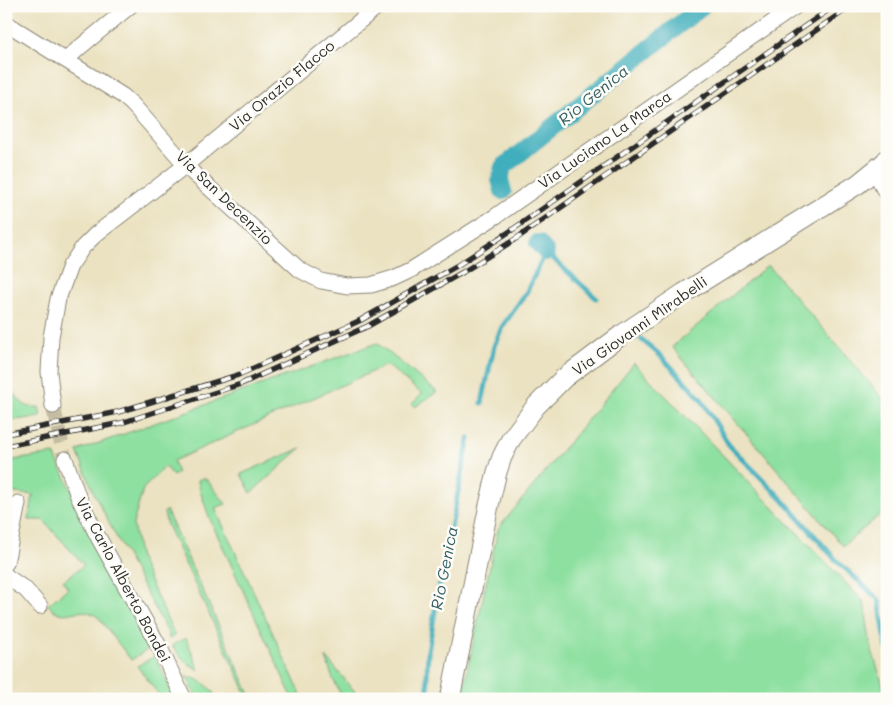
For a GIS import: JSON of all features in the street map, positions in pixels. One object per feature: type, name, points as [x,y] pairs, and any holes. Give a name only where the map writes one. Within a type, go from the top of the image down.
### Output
[{"type":"street","points":[[66,60],[130,6]]},
{"type":"street","name":"Via Orazio Flacco","points":[[186,165],[378,6]]},
{"type":"street","name":"Via Luciano La Marca","points":[[411,270],[496,216],[796,6]]},
{"type":"street","name":"Via San Decenzio","points":[[6,24],[123,96],[193,173],[300,270],[320,281],[347,286],[371,285],[394,278],[411,270]]},
{"type":"street","points":[[886,161],[881,170],[881,178],[883,186],[887,191]]},
{"type":"street","name":"Via Giovanni Mirabelli","points":[[450,699],[497,472],[511,439],[536,406],[564,378],[635,325],[858,184],[886,161]]},
{"type":"street","points":[[52,406],[49,372],[51,337],[58,299],[70,266],[83,247],[96,234],[186,165]]},
{"type":"street","points":[[858,184],[887,191]]},
{"type":"street","name":"Via Carlo Alberto Bondei","points":[[65,459],[78,496],[97,535],[160,648],[184,699]]},
{"type":"street","points":[[6,563],[18,503]]},
{"type":"street","points":[[6,576],[26,590],[40,606]]},
{"type":"green space","points":[[768,265],[887,403],[887,509],[843,546],[672,347]]},
{"type":"green space","points":[[377,343],[437,392],[415,407],[412,404],[422,394],[387,365],[173,461],[178,473],[173,476],[165,466],[143,489],[133,524],[140,559],[175,636],[169,639],[169,635],[94,493],[77,451]]},
{"type":"green space","points":[[634,363],[864,602],[871,647],[887,699],[461,699],[498,529]]},
{"type":"green space","points":[[6,383],[23,404],[39,407],[41,417],[6,421]]},
{"type":"green space","points":[[301,448],[251,493],[241,474]]},
{"type":"green space","points":[[54,454],[150,648],[131,660],[99,618],[93,614],[86,612],[60,613],[48,605],[68,588],[63,581],[84,565],[43,520],[29,520],[33,495],[6,492],[6,461]]},
{"type":"green space","points":[[203,478],[207,480],[226,504],[215,508],[303,699],[293,699],[209,517],[199,487],[198,480]]},
{"type":"green space","points":[[166,510],[252,699],[249,699],[167,525],[164,513]]},
{"type":"green space","points":[[186,638],[199,670],[190,665],[172,645]]},
{"type":"green space","points":[[155,656],[175,699],[162,699],[137,666]]},
{"type":"green space","points":[[326,657],[361,699],[343,699],[332,677]]},
{"type":"green space","points":[[187,676],[205,684],[217,699],[197,699]]},
{"type":"waterway","name":"Rio Genica","points":[[503,191],[500,180],[503,167],[702,6]]},
{"type":"waterway","name":"Rio Genica","points":[[538,243],[546,252]]},
{"type":"waterway","name":"Rio Genica","points":[[482,403],[494,346],[502,327],[526,293],[546,252],[596,298]]},
{"type":"waterway","points":[[641,339],[661,356],[701,399],[729,445],[783,500],[836,560],[879,600],[887,648]]},
{"type":"waterway","name":"Rio Genica","points":[[429,699],[427,676],[428,651],[469,438]]},
{"type":"tunnel","points":[[53,406],[65,459]]},
{"type":"railway","points":[[6,434],[118,412],[238,375],[361,320],[458,265],[512,230],[834,6]]},
{"type":"railway","points":[[6,446],[121,423],[241,384],[368,326],[463,272],[517,238],[851,6]]}]
